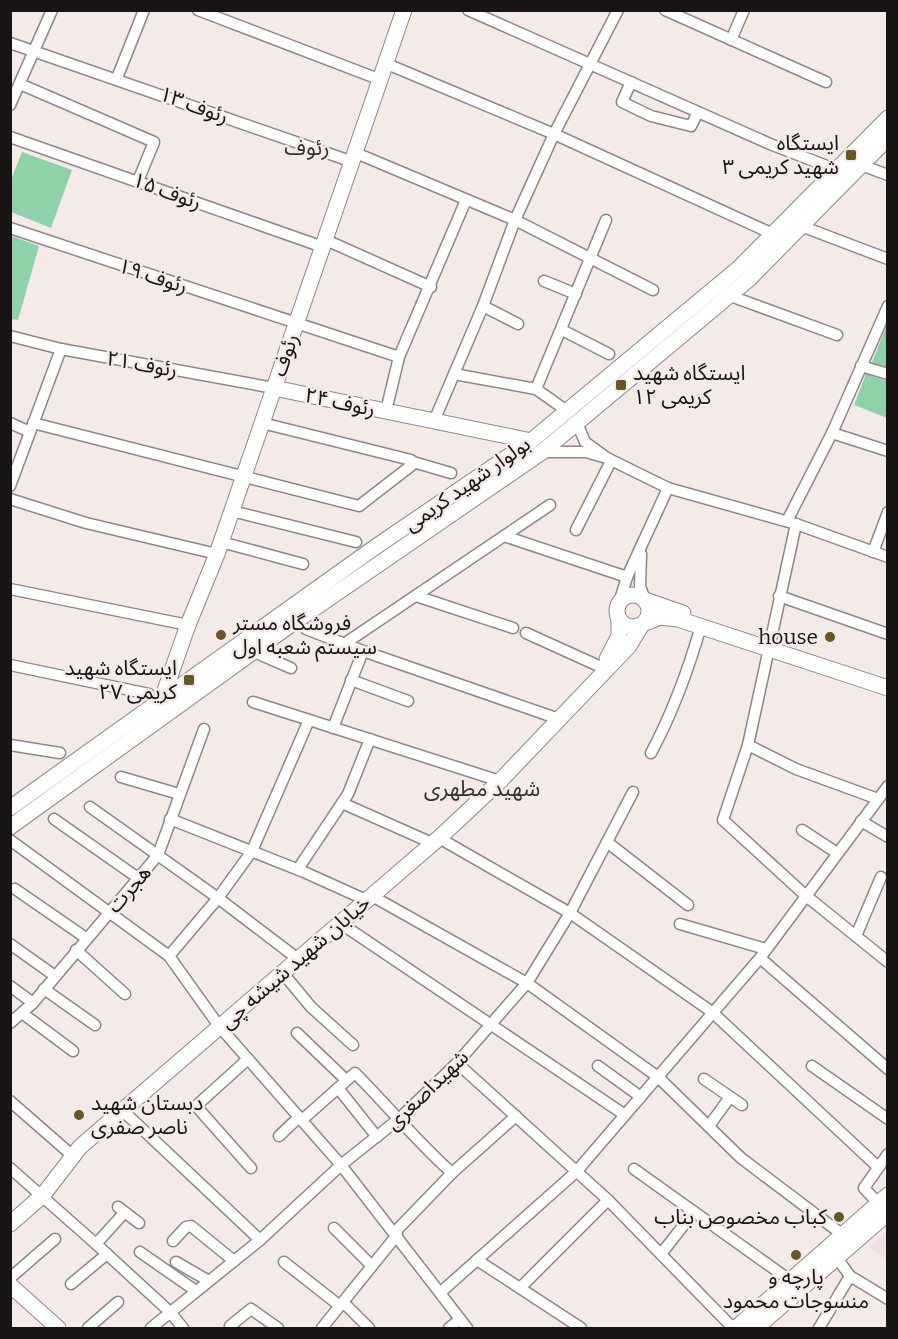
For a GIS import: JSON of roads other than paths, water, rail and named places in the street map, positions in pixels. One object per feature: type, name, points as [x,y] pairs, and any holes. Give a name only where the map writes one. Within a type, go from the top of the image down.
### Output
[{"type":"street","points":[[10,105],[52,10]]},
{"type":"street","points":[[117,78],[144,10]]},
{"type":"street","points":[[198,10],[381,80]]},
{"type":"street","points":[[468,10],[770,144],[837,170]]},
{"type":"street","points":[[434,421],[483,306],[515,220],[554,134],[618,10]]},
{"type":"street","points":[[665,10],[826,82]]},
{"type":"street","points":[[731,40],[744,10]]},
{"type":"street","name":"رئوف","points":[[155,696],[188,625],[219,548],[404,11]]},
{"type":"street","name":"رئوف ۱۳","points":[[10,43],[35,49],[354,158],[466,200],[515,220],[653,290]]},
{"type":"street","points":[[387,64],[554,134],[773,234]]},
{"type":"street","points":[[631,82],[621,102],[651,116],[691,126],[698,112]]},
{"type":"street","points":[[20,84],[154,142],[138,181]]},
{"type":"street","name":"بولوار شهید کریمی","points":[[722,292],[739,268],[888,117]]},
{"type":"street","name":"رئوف ۱۵","points":[[10,137],[324,244],[430,287]]},
{"type":"street","name":"بولوار شهید کریمی","points":[[10,808],[254,652],[536,446],[801,226],[888,138]]},
{"type":"street","points":[[861,165],[888,175]]},
{"type":"street","points":[[386,411],[399,357],[466,200]]},
{"type":"street","points":[[536,389],[606,220]]},
{"type":"street","points":[[801,226],[888,259]]},
{"type":"street","name":"رئوف ۱۹","points":[[10,228],[399,357]]},
{"type":"street","points":[[544,281],[576,294]]},
{"type":"street","points":[[722,292],[837,335]]},
{"type":"street","points":[[483,306],[518,324]]},
{"type":"street","points":[[888,306],[792,522],[770,647],[748,745],[723,820],[805,895],[888,962]]},
{"type":"street","points":[[562,330],[609,354]]},
{"type":"street","name":"رئوف ۲۱","points":[[10,336],[61,349],[274,388]]},
{"type":"street","points":[[11,483],[61,349]]},
{"type":"street","points":[[861,366],[888,374]]},
{"type":"street","points":[[454,374],[536,389],[572,417],[585,442],[609,460]]},
{"type":"street","name":"رئوف ۲۴","points":[[274,388],[407,415],[536,446]]},
{"type":"street","points":[[10,423],[196,463],[354,505],[363,505],[413,462]]},
{"type":"street","points":[[262,423],[451,473]]},
{"type":"street","points":[[832,433],[888,451]]},
{"type":"street","points":[[536,446],[586,452],[609,460],[668,488],[792,522],[888,557]]},
{"type":"street","name":"بولوار شهید کریمی","points":[[10,827],[103,749],[155,696],[374,548],[536,446]]},
{"type":"street","points":[[576,530],[609,460]]},
{"type":"street","points":[[668,488],[627,577],[617,611],[619,619],[628,627],[668,617],[770,647],[888,688]]},
{"type":"street","points":[[10,499],[86,523],[303,564]]},
{"type":"street","points":[[344,644],[550,505]]},
{"type":"street","points":[[232,511],[356,542]]},
{"type":"street","points":[[873,552],[888,512]]},
{"type":"street","points":[[504,536],[627,577]]},
{"type":"street","points":[[641,548],[640,586],[650,612],[643,625]]},
{"type":"street","points":[[10,589],[188,625]]},
{"type":"street","points":[[619,603],[629,595],[638,596],[709,621],[770,647]]},
{"type":"street","points":[[416,596],[513,628]]},
{"type":"street","points":[[779,596],[888,634]]},
{"type":"street","name":"خیابان شهید شیشه چی","points":[[10,1224],[43,1195],[80,1147],[435,841],[500,781],[559,719],[602,667],[616,645],[619,619]]},
{"type":"street","name":"خیابان شهید شیشه چی","points":[[578,697],[629,646],[643,625]]},
{"type":"street","points":[[651,753],[677,700],[701,626]]},
{"type":"street","points":[[306,629],[559,719]]},
{"type":"street","points":[[526,633],[602,667]]},
{"type":"street","points":[[333,728],[363,651]]},
{"type":"street","points":[[254,652],[291,668]]},
{"type":"street","points":[[10,665],[155,696]]},
{"type":"street","points":[[351,680],[408,701]]},
{"type":"street","points":[[253,702],[500,781]]},
{"type":"street","points":[[169,956],[218,898],[252,851],[309,720]]},
{"type":"street","name":"هجرت","points":[[14,1019],[33,1003],[158,855],[204,729]]},
{"type":"street","points":[[298,869],[342,803],[370,739]]},
{"type":"street","points":[[10,745],[60,753]]},
{"type":"street","points":[[748,745],[796,769],[878,799]]},
{"type":"street","points":[[121,777],[180,794]]},
{"type":"street","points":[[441,1292],[576,1172],[763,954],[888,786]]},
{"type":"street","name":"شهیداصغری","points":[[152,1329],[260,1240],[341,1165],[400,1118],[457,1064],[527,983],[570,913],[633,792]]},
{"type":"street","points":[[342,803],[435,841],[570,913],[712,1012],[878,1167]]},
{"type":"street","points":[[90,807],[218,898],[298,959]]},
{"type":"street","points":[[54,819],[138,878]]},
{"type":"street","points":[[170,819],[369,898],[527,983],[658,1077],[741,1158],[843,1235]]},
{"type":"street","points":[[861,821],[888,837]]},
{"type":"street","points":[[801,830],[837,853]]},
{"type":"street","points":[[10,840],[169,956],[219,1026],[341,1165],[441,1292],[464,1324],[449,1329]]},
{"type":"street","points":[[607,842],[688,905]]},
{"type":"street","points":[[856,936],[881,877]]},
{"type":"street","points":[[15,889],[86,938]]},
{"type":"street","points":[[340,923],[625,1115]]},
{"type":"street","points":[[680,924],[763,954],[888,1069]]},
{"type":"street","points":[[10,944],[55,976]]},
{"type":"street","points":[[76,950],[125,994]]},
{"type":"street","points":[[282,972],[311,1007],[353,1045]]},
{"type":"street","points":[[10,986],[33,1003]]},
{"type":"street","points":[[44,989],[96,1025]]},
{"type":"street","points":[[14,1019],[73,1051]]},
{"type":"street","points":[[297,1034],[346,1080]]},
{"type":"street","points":[[248,1059],[196,1106],[250,1168]]},
{"type":"street","points":[[457,1064],[608,1200],[735,1329],[843,1235],[884,1204]]},
{"type":"street","points":[[598,1066],[640,1097]]},
{"type":"street","points":[[812,1066],[888,1119]]},
{"type":"street","points":[[279,1136],[355,1072],[400,1118],[420,1144],[452,1173]]},
{"type":"street","points":[[704,1079],[742,1105]]},
{"type":"street","points":[[338,1088],[377,1137]]},
{"type":"street","points":[[709,1126],[730,1097]]},
{"type":"street","points":[[10,1101],[74,1157]]},
{"type":"street","points":[[122,1110],[260,1240]]},
{"type":"street","points":[[325,1327],[396,1233],[452,1173],[516,1116]]},
{"type":"street","points":[[884,1204],[864,1188],[888,1154]]},
{"type":"street","points":[[10,1168],[43,1195],[170,1312],[183,1329]]},
{"type":"street","points":[[634,1169],[791,1281]]},
{"type":"street","points":[[520,1288],[608,1200]]},
{"type":"street","points":[[756,1329],[837,1257],[884,1204]]},
{"type":"street","points":[[96,1244],[121,1210],[139,1223]]},
{"type":"street","points":[[661,1254],[694,1212]]},
{"type":"street","points":[[173,1241],[186,1227],[191,1226],[234,1261]]},
{"type":"street","points":[[334,1228],[372,1266]]},
{"type":"street","points":[[10,1278],[55,1239]]},
{"type":"street","points":[[140,1252],[196,1291]]},
{"type":"street","points":[[71,1284],[107,1254]]},
{"type":"street","points":[[837,1257],[850,1275],[888,1299]]},
{"type":"street","points":[[477,1260],[581,1329]]},
{"type":"street","points":[[176,1262],[208,1281]]},
{"type":"street","points":[[284,1262],[341,1304],[369,1329]]},
{"type":"street","points":[[821,1328],[850,1275]]},
{"type":"street","points":[[10,1285],[58,1329]]},
{"type":"street","points":[[88,1329],[118,1302]]},
{"type":"street","points":[[230,1326],[251,1309],[275,1327]]},
{"type":"place","name":"ایستگاه شهید کریمی ۳","points":[[851,155]]},
{"type":"place","name":"ایستگاه شهید کریمی ۱۲","points":[[621,385]]},
{"type":"place","name":"فروشگاه مستر سیستم شعبه اول","points":[[221,635]]},
{"type":"place","name":"house","points":[[830,637]]},
{"type":"place","name":"ایستگاه شهید کریمی ۲۷","points":[[189,680]]},
{"type":"place","name":"دبستان شهید ناصر صفری","points":[[79,1115]]},
{"type":"place","name":"كباب مخصوص بناب","points":[[839,1217]]},
{"type":"place","name":"پارچه و منسوجات محمود","points":[[796,1255]]},
{"type":"district","name":"رئوف","points":[[307,147]]},
{"type":"district","name":"شهید مطهری","points":[[482,788]]}]
